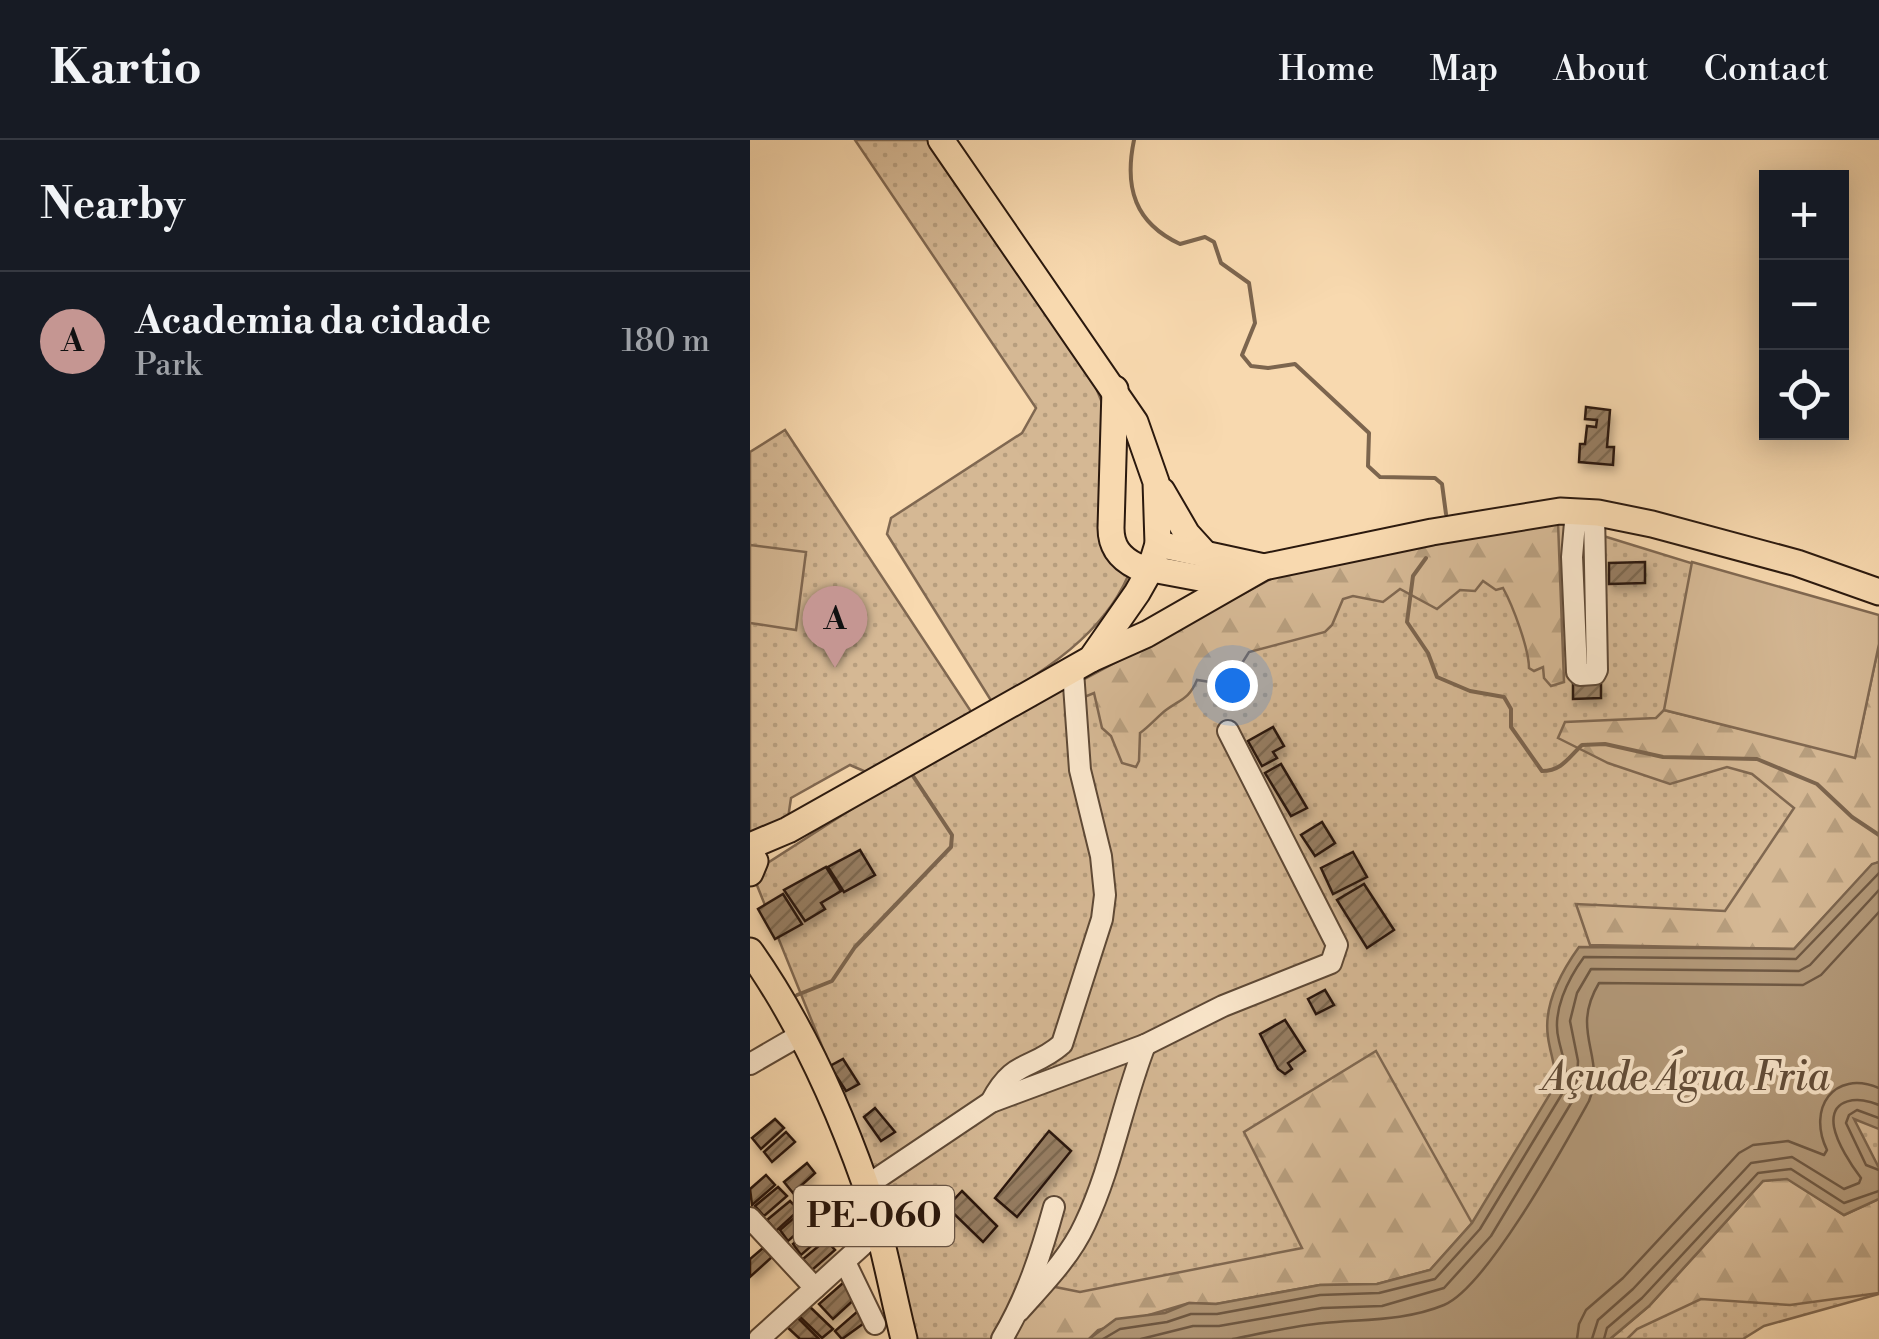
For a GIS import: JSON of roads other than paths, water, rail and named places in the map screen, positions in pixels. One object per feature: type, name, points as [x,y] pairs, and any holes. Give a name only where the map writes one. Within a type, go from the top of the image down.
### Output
[{"type":"main road","points":[[941,140],[1115,390],[1142,435],[1156,482],[1187,534],[1207,556]]},
{"type":"main road","points":[[1115,390],[1111,538],[1124,559],[1150,570],[1232,584]]},
{"type":"main road","points":[[1082,665],[1150,570],[1158,544],[1156,482]]},
{"type":"main road","points":[[751,861],[788,830],[1264,566],[1441,531],[1585,512],[1652,524],[1797,563],[1879,592]]},
{"type":"main road","points":[[1158,544],[1264,566]]},
{"type":"main road","name":"PE-060","points":[[750,951],[802,1034],[832,1097],[866,1186],[904,1339]]},
{"type":"street","points":[[1585,512],[1597,670],[1595,674],[1580,675],[1572,558],[1585,512]]},
{"type":"street","points":[[991,1102],[1012,1072],[1062,1044],[1102,920],[1105,882],[1080,770],[1082,665]]},
{"type":"street","points":[[866,1186],[991,1102],[1145,1045],[1222,1006],[1331,963],[1337,945],[1228,731]]},
{"type":"street","points":[[750,1064],[802,1034]]},
{"type":"street","points":[[1019,1311],[1068,1253],[1084,1227],[1145,1045]]},
{"type":"street","points":[[1002,1339],[1038,1266],[1054,1207]]},
{"type":"street","points":[[750,1218],[815,1288]]},
{"type":"street","points":[[758,1339],[878,1231]]},
{"type":"street","points":[[845,1262],[875,1324]]},
{"type":"water","name":"Açude Água Fria","points":[[1879,862],[1879,1129],[1854,1119],[1879,1168],[1879,1199],[1844,1215],[1787,1179],[1763,1181],[1649,1306],[1610,1339],[1089,1339],[1116,1319],[1165,1313],[1189,1303],[1216,1304],[1320,1285],[1377,1284],[1430,1270],[1472,1223],[1556,1084],[1548,1013],[1560,978],[1579,947],[1794,949],[1872,864]]},
{"type":"waterway","points":[[1134,140],[1132,188],[1143,215],[1152,226],[1180,244],[1205,237],[1214,242],[1221,263],[1249,283],[1255,323],[1242,355],[1251,366],[1295,364],[1369,433],[1368,466],[1380,477],[1435,478],[1442,484],[1446,514]]},
{"type":"waterway","points":[[1426,558],[1413,576],[1407,622],[1428,653],[1437,677],[1470,691],[1504,697],[1511,709],[1511,727],[1542,771],[1560,766],[1582,745],[1605,744],[1663,757],[1757,759],[1817,784],[1852,817],[1879,835]]},
{"type":"waterway","points":[[797,995],[832,981],[855,947],[951,847],[952,835],[913,776]]},
{"type":"place","name":"Academia da cidade","points":[[835,668]]}]
